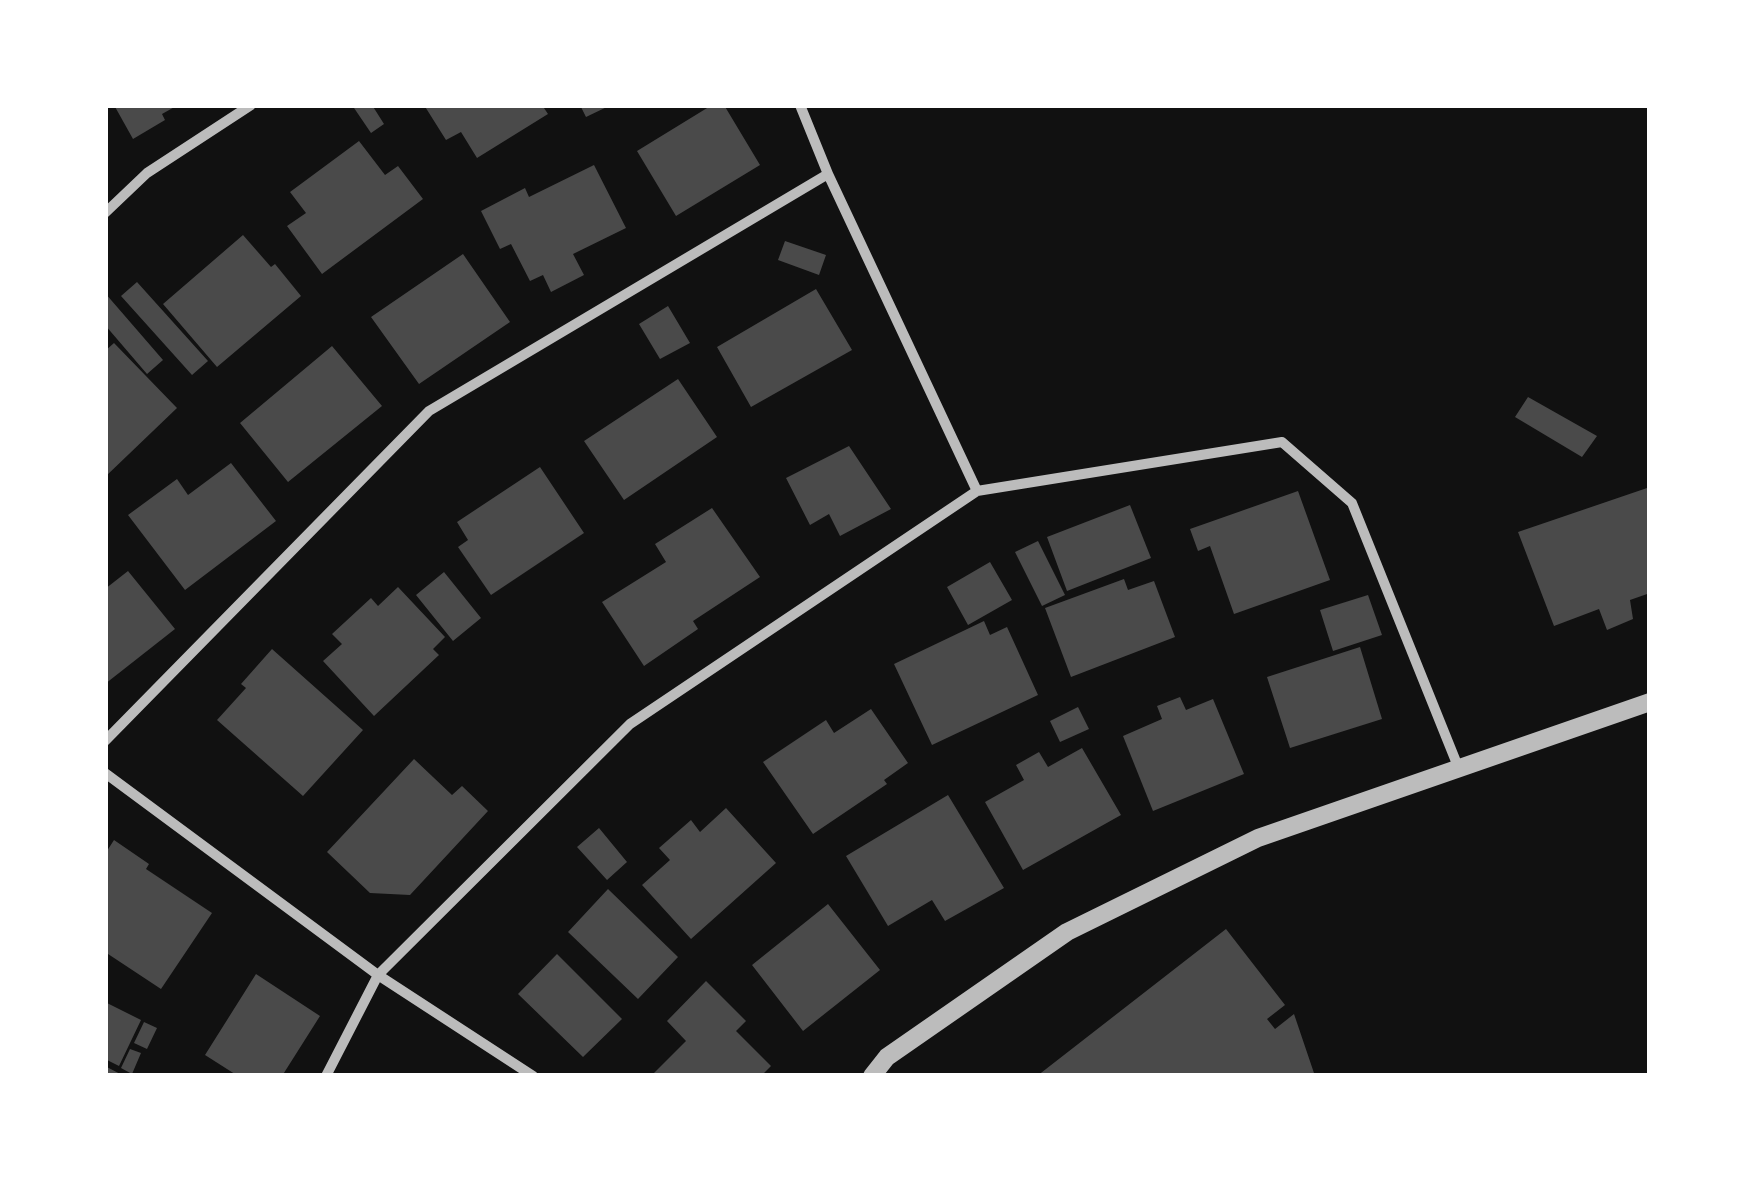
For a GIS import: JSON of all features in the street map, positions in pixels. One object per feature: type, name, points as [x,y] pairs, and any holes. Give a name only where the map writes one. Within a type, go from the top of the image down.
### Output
[{"type":"street","points":[[105,213],[146,173],[251,105]]},
{"type":"street","points":[[800,105],[828,174],[976,490]]},
{"type":"street","points":[[105,741],[429,410],[828,174]]},
{"type":"street","points":[[326,1076],[378,975],[630,724],[976,490],[1282,442],[1352,503],[1460,770]]},
{"type":"street","points":[[872,1076],[887,1057],[1067,932],[1258,838],[1650,702]]},
{"type":"street","points":[[105,773],[378,975],[533,1076]]},
{"type":"building","points":[[114,105],[178,105],[162,114],[165,120],[133,139]]},
{"type":"building","points":[[352,105],[372,105],[384,124],[371,133]]},
{"type":"building","points":[[424,105],[542,105],[548,114],[477,158],[461,132],[446,140]]},
{"type":"building","points":[[580,105],[611,105],[586,117]]},
{"type":"building","points":[[712,105],[724,105],[760,165],[676,216],[637,151]]},
{"type":"building","points":[[359,141],[385,175],[398,166],[423,199],[322,274],[287,226],[306,213],[290,192]]},
{"type":"building","points":[[594,165],[626,228],[573,254],[584,275],[551,292],[543,275],[530,281],[511,244],[500,249],[481,211],[525,188],[529,197]]},
{"type":"building","points":[[243,235],[271,267],[275,264],[301,296],[217,367],[163,304]]},
{"type":"building","points":[[785,241],[826,255],[819,275],[778,260]]},
{"type":"building","points":[[463,254],[510,322],[419,384],[371,317]]},
{"type":"building","points":[[137,282],[208,361],[192,375],[121,296]]},
{"type":"building","points":[[816,289],[852,350],[751,407],[717,347]]},
{"type":"building","points":[[105,293],[163,360],[147,374],[105,325]]},
{"type":"building","points":[[668,306],[690,343],[660,359],[639,324]]},
{"type":"building","points":[[114,343],[177,408],[105,477],[105,351]]},
{"type":"building","points":[[332,346],[382,406],[288,482],[240,423]]},
{"type":"building","points":[[678,379],[717,437],[624,500],[584,441]]},
{"type":"building","points":[[1528,397],[1597,436],[1582,457],[1515,417]]},
{"type":"building","points":[[849,446],[891,509],[840,536],[829,514],[810,525],[786,478]]},
{"type":"building","points":[[231,463],[276,521],[185,590],[128,515],[177,479],[188,495]]},
{"type":"building","points":[[540,467],[584,533],[491,595],[458,547],[468,540],[457,522]]},
{"type":"building","points":[[1650,487],[1650,593],[1630,600],[1633,619],[1607,630],[1599,609],[1554,626],[1518,532]]},
{"type":"building","points":[[1298,491],[1330,580],[1234,614],[1210,546],[1198,551],[1190,529]]},
{"type":"building","points":[[1130,505],[1151,558],[1067,591],[1047,537]]},
{"type":"building","points":[[712,508],[760,577],[693,621],[698,629],[644,666],[602,602],[666,562],[655,544]]},
{"type":"building","points":[[1038,541],[1065,595],[1042,606],[1015,552]]},
{"type":"building","points":[[990,562],[1012,600],[968,625],[947,587]]},
{"type":"building","points":[[128,571],[175,629],[105,684],[105,589]]},
{"type":"building","points":[[444,572],[481,618],[453,641],[416,595]]},
{"type":"building","points":[[1124,579],[1128,590],[1154,581],[1175,637],[1071,677],[1045,608]]},
{"type":"building","points":[[398,587],[445,637],[433,649],[439,655],[374,716],[323,661],[342,644],[332,634],[371,598],[378,606]]},
{"type":"building","points":[[1368,595],[1382,635],[1333,651],[1320,610]]},
{"type":"building","points":[[984,621],[990,635],[1007,627],[1038,695],[932,745],[894,664]]},
{"type":"building","points":[[1360,647],[1382,719],[1290,748],[1267,677]]},
{"type":"building","points":[[272,649],[363,730],[303,796],[217,720],[246,688],[241,684]]},
{"type":"building","points":[[1180,697],[1186,710],[1213,699],[1244,774],[1153,811],[1123,736],[1162,719],[1157,706]]},
{"type":"building","points":[[1078,707],[1089,729],[1060,742],[1050,721]]},
{"type":"building","points":[[871,709],[908,763],[884,780],[887,784],[813,834],[763,762],[826,720],[834,733]]},
{"type":"building","points":[[1082,748],[1121,815],[1023,870],[985,802],[1024,780],[1016,765],[1039,752],[1048,767]]},
{"type":"building","points":[[414,759],[452,795],[462,786],[488,811],[410,895],[370,893],[327,852]]},
{"type":"building","points":[[948,795],[1004,888],[945,921],[932,900],[888,926],[846,856]]},
{"type":"building","points":[[726,808],[776,863],[691,939],[642,885],[670,860],[659,848],[691,820],[700,832]]},
{"type":"building","points":[[599,828],[627,862],[607,880],[577,847]]},
{"type":"building","points":[[114,840],[149,864],[146,869],[212,913],[161,989],[105,952],[105,854]]},
{"type":"building","points":[[608,889],[678,957],[638,999],[568,932]]},
{"type":"building","points":[[828,904],[880,970],[803,1031],[752,965]]},
{"type":"building","points":[[1226,929],[1285,1005],[1267,1019],[1275,1029],[1294,1014],[1315,1076],[1037,1076]]},
{"type":"building","points":[[557,954],[622,1019],[583,1057],[518,994]]},
{"type":"building","points":[[256,974],[320,1016],[282,1076],[238,1076],[205,1055]]},
{"type":"building","points":[[706,981],[746,1021],[736,1031],[771,1066],[761,1076],[651,1076],[686,1041],[667,1021]]},
{"type":"building","points":[[105,1002],[141,1020],[119,1066],[105,1059]]},
{"type":"building","points":[[144,1022],[157,1028],[147,1049],[134,1043]]},
{"type":"building","points":[[130,1049],[141,1053],[132,1074],[121,1068]]},
{"type":"building","points":[[105,1066],[124,1076],[105,1076]]}]
